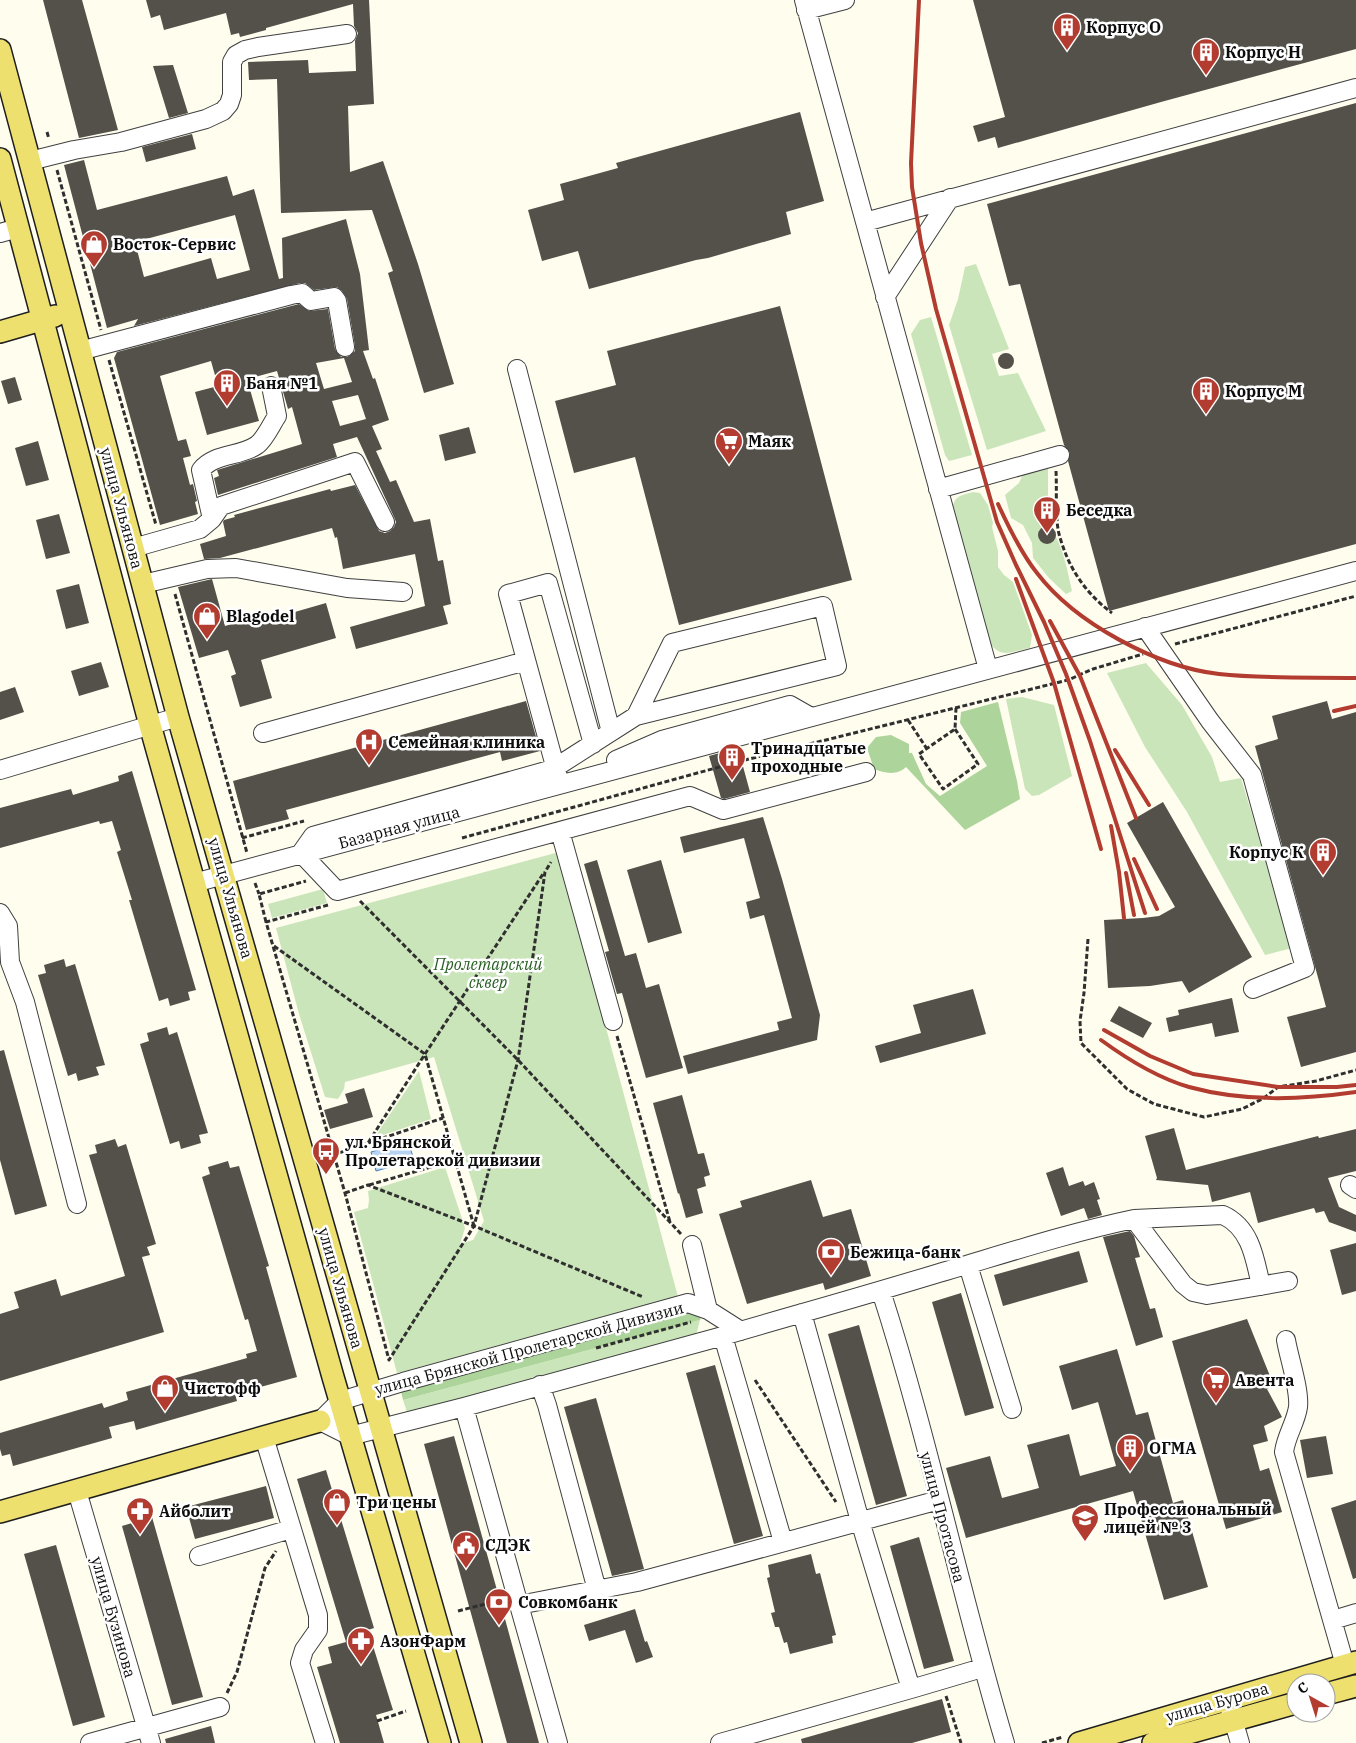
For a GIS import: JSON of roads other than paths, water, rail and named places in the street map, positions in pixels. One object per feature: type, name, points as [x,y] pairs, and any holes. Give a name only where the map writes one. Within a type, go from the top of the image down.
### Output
[{"type":"main road","name":"улица Ульянова","points":[[0,50],[178,716],[471,1743]]},
{"type":"main road","name":"улица Ульянова","points":[[0,159],[9,230],[43,320],[150,725],[194,883],[350,1436],[440,1743]]},
{"type":"main road","points":[[0,332],[70,312]]},
{"type":"main road","name":"улица Брянской Пролетарской Дивизии","points":[[0,1512],[320,1421]]},
{"type":"main road","name":"улица Бурова","points":[[1079,1743],[1351,1664]]},
{"type":"main road","points":[[1336,1691],[1356,1686]]},
{"type":"main road","name":"улица Бурова","points":[[1152,1743],[1286,1706]]},
{"type":"street","points":[[844,0],[805,5],[988,670]]},
{"type":"street","points":[[30,161],[74,150],[131,140],[206,119],[223,111],[229,104],[232,95],[232,62],[236,55],[245,50],[347,34]]},
{"type":"street","points":[[865,222],[1356,88]]},
{"type":"street","points":[[885,297],[950,198]]},
{"type":"street","points":[[80,351],[302,293],[311,301],[334,297],[337,302],[344,347]]},
{"type":"street","points":[[517,369],[612,732]]},
{"type":"street","points":[[212,519],[201,470],[207,462],[244,452],[259,444],[277,416],[271,386]]},
{"type":"street","points":[[133,548],[200,529],[212,519],[221,506],[356,462],[385,522]]},
{"type":"street","points":[[938,489],[1058,462]]},
{"type":"street","points":[[143,584],[207,569],[236,568],[347,588],[403,592]]},
{"type":"street","name":"Базарная улица","points":[[194,883],[557,776],[604,772],[1356,571]]},
{"type":"street","points":[[557,776],[508,594],[548,582],[594,744]]},
{"type":"street","points":[[557,776],[594,744],[636,716],[837,666],[823,606],[672,643],[636,716]]},
{"type":"street","points":[[1145,627],[1210,721],[1252,775],[1305,968],[1253,989]]},
{"type":"street","points":[[264,733],[526,662]]},
{"type":"street","points":[[557,776],[662,740],[790,705],[811,717]]},
{"type":"street","points":[[0,769],[178,716]]},
{"type":"street","points":[[301,853],[337,891],[561,837],[690,796],[723,810],[866,772]]},
{"type":"street","points":[[561,837],[613,1020]]},
{"type":"street","points":[[0,913],[8,926],[10,962],[24,1002],[77,1204]]},
{"type":"street","points":[[320,1421],[350,1436],[464,1407],[723,1336],[1092,1228],[1134,1219],[1223,1215],[1233,1220],[1248,1237],[1261,1286]]},
{"type":"street","points":[[1134,1219],[1183,1284],[1193,1292],[1207,1295],[1288,1281]]},
{"type":"street","points":[[692,1245],[708,1310]]},
{"type":"street","points":[[968,1265],[1012,1408]]},
{"type":"street","name":"улица Протасова","points":[[881,1291],[939,1500],[982,1668],[1005,1743]]},
{"type":"street","name":"улица Брянской Пролетарской Дивизии","points":[[320,1421],[340,1401],[688,1303],[708,1310],[741,1331]]},
{"type":"street","points":[[802,1313],[856,1522],[911,1690]]},
{"type":"street","points":[[723,1336],[783,1542]]},
{"type":"street","points":[[1286,1340],[1298,1396],[1298,1408],[1285,1441],[1284,1452],[1333,1620],[1351,1664]]},
{"type":"street","points":[[540,1385],[548,1405],[597,1590]]},
{"type":"street","points":[[464,1407],[558,1743]]},
{"type":"street","points":[[264,1437],[318,1615],[318,1630],[304,1650],[300,1663],[325,1743]]},
{"type":"street","name":"улица Бузинова","points":[[77,1491],[149,1735]]},
{"type":"street","points":[[517,1601],[597,1590],[638,1582],[939,1500]]},
{"type":"street","points":[[199,1556],[291,1528]]},
{"type":"street","points":[[1333,1620],[1356,1613]]},
{"type":"street","points":[[720,1743],[911,1690],[982,1668]]},
{"type":"street","points":[[1227,1699],[1240,1743]]},
{"type":"street","points":[[90,1743],[149,1735],[220,1707]]},
{"type":"water","points":[[408,1141],[414,1160],[376,1171],[371,1152]]},
{"type":"railway","points":[[919,0],[911,163],[912,187],[921,243],[936,309],[997,522],[1066,674],[1090,741],[1145,913]]},
{"type":"railway","points":[[998,504],[1026,557],[1053,591],[1073,609],[1119,640],[1170,662],[1195,670],[1219,674],[1270,677],[1356,678]]},
{"type":"railway","points":[[1016,579],[1054,683],[1101,849]]},
{"type":"railway","points":[[1050,621],[1080,676],[1136,818]]},
{"type":"railway","points":[[1334,711],[1356,706]]},
{"type":"railway","points":[[1115,750],[1149,805]]},
{"type":"railway","points":[[1111,826],[1124,918]]},
{"type":"railway","points":[[1134,859],[1157,909]]},
{"type":"railway","points":[[1126,873],[1134,915]]},
{"type":"railway","points":[[1104,1030],[1150,1056],[1193,1074],[1278,1087],[1337,1087],[1356,1085]]},
{"type":"railway","points":[[1101,1040],[1154,1073],[1177,1083],[1210,1092],[1272,1098],[1314,1097],[1356,1092]]},
{"type":"place","name":"Корпус О","points":[[1067,51]]},
{"type":"place","name":"Корпус Н","points":[[1206,76]]},
{"type":"place","name":"Восток-Сервис","points":[[94,268]]},
{"type":"place","name":"Баня №1","points":[[227,407]]},
{"type":"place","name":"Корпус М","points":[[1206,415]]},
{"type":"place","name":"Маяк","points":[[729,465]]},
{"type":"place","name":"Беседка","points":[[1047,534]]},
{"type":"place","name":"Blagodel","points":[[207,640]]},
{"type":"place","name":"Семейная клиника","points":[[369,766]]},
{"type":"place","name":"Тринадцатые проходные","points":[[732,781]]},
{"type":"place","name":"Корпус К","points":[[1323,876]]},
{"type":"place","name":"ул. Брянской Пролетарской дивизии","points":[[326,1175]]},
{"type":"place","name":"Бежица-банк","points":[[831,1276]]},
{"type":"place","name":"Авента","points":[[1216,1404]]},
{"type":"place","name":"Чистофф","points":[[165,1412]]},
{"type":"place","name":"ОГМА","points":[[1130,1472]]},
{"type":"place","name":"Три цены","points":[[337,1526]]},
{"type":"place","name":"Айболит","points":[[140,1535]]},
{"type":"place","name":"Профессиональный лицей № 3","points":[[1085,1542]]},
{"type":"place","name":"СДЭК","points":[[466,1569]]},
{"type":"place","name":"Совкомбанк","points":[[499,1626]]},
{"type":"place","name":"АзонФарм","points":[[361,1665]]},
{"type":"park label","name":"Пролетарский сквер","points":[[488,973]]}]
